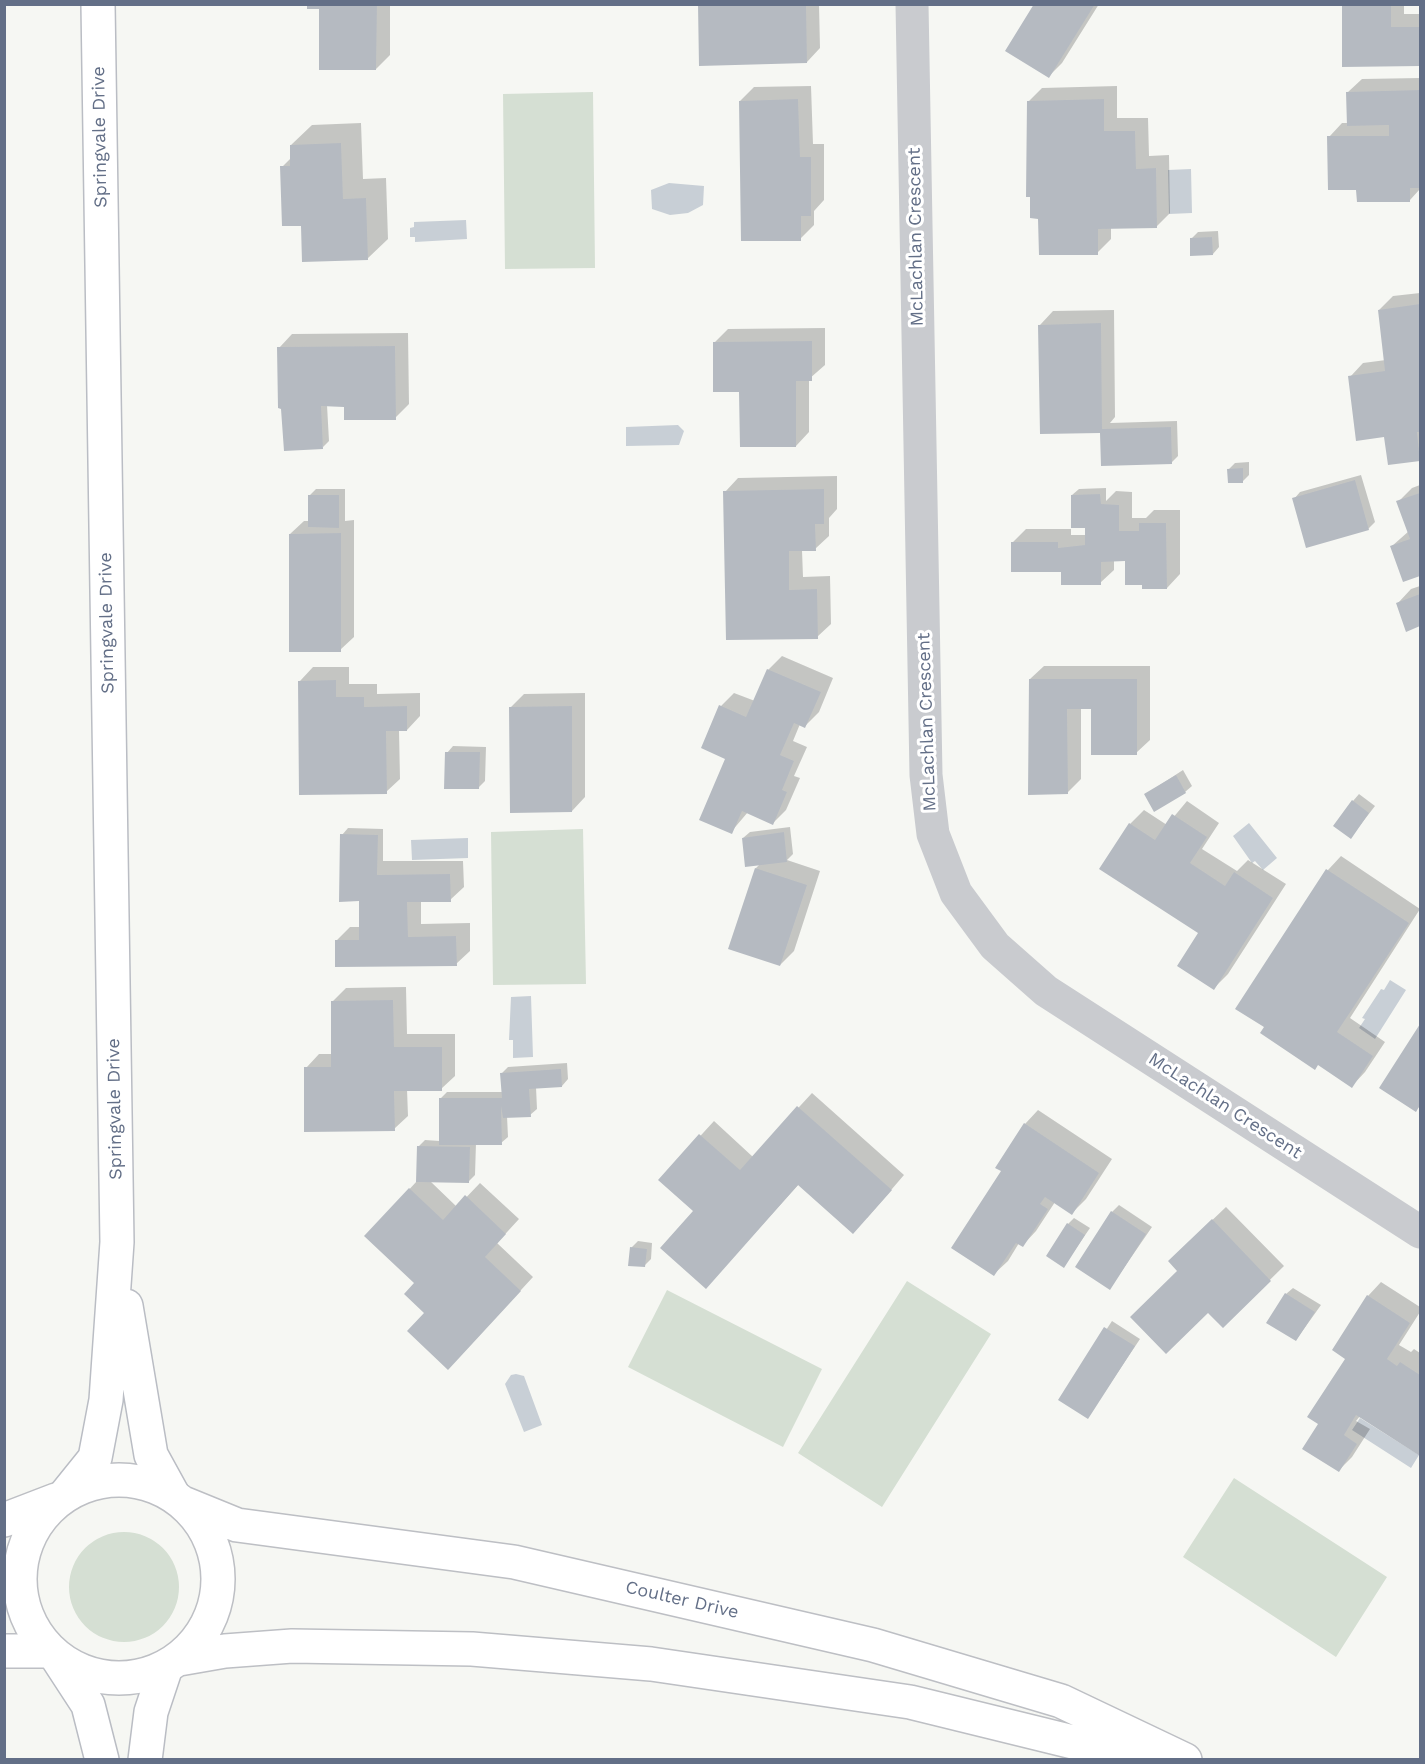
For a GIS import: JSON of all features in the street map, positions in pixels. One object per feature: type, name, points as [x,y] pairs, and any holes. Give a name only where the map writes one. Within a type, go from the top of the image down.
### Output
[{"type":"main road","name":"Springvale Drive","points":[[62,1497],[95,1458],[106,1400],[117,1242],[98,4]]},
{"type":"main road","name":"Springvale Drive","points":[[117,1242],[140,1401],[151,1455],[178,1499]]},
{"type":"main road","points":[[4,1520],[91,1483],[119,1479],[147,1483],[178,1499],[206,1530],[217,1564],[216,1600],[203,1633],[172,1663],[139,1677],[111,1679],[83,1672],[53,1655],[4,1651]]},
{"type":"main road","points":[[62,1497],[35,1524],[22,1556],[19,1590],[29,1623],[88,1705],[102,1760]]},
{"type":"main road","name":"Coulter Drive","points":[[178,1499],[237,1525],[514,1562],[873,1645],[1061,1701],[1175,1756]]},
{"type":"main road","name":"Coulter Drive","points":[[172,1663],[225,1651],[292,1646],[472,1649],[651,1664],[910,1702],[1081,1744],[1175,1756]]},
{"type":"main road","points":[[145,1760],[151,1712],[172,1663]]},
{"type":"street","name":"McLachlan Crescent","points":[[912,4],[926,775],[933,834],[956,893],[994,946],[1046,991],[1420,1232]]},
{"type":"shaded area","points":[[593,92],[595,268],[505,269],[503,94]]},
{"type":"shaded area","points":[[1191,169],[1192,213],[1169,214],[1168,170]]},
{"type":"shaded area","points":[[669,183],[704,186],[703,205],[688,213],[670,215],[652,209],[651,190]]},
{"type":"shaded area","points":[[466,220],[467,239],[415,242],[415,237],[410,237],[410,228],[414,227],[414,222]]},
{"type":"shaded area","points":[[678,425],[684,431],[679,445],[626,446],[626,427]]},
{"type":"shaded area","points":[[1249,823],[1277,858],[1263,870],[1255,861],[1252,863],[1233,836]]},
{"type":"shaded area","points":[[583,829],[586,984],[493,985],[491,832]]},
{"type":"shaded area","points":[[468,838],[468,858],[412,860],[411,840]]},
{"type":"shaded area","points":[[1390,980],[1406,990],[1375,1039],[1359,1028],[1365,1019],[1362,1018],[1381,989],[1384,990]]},
{"type":"shaded area","points":[[531,996],[533,1057],[513,1058],[513,1040],[509,1040],[511,997]]},
{"type":"shaded area","points":[[907,1281],[991,1334],[882,1507],[798,1453]]},
{"type":"shaded area","points":[[667,1290],[822,1369],[783,1447],[628,1367]]},
{"type":"shaded area","points":[[511,1375],[524,1376],[542,1425],[524,1432],[505,1384]]},
{"type":"shaded area","points":[[1360,1418],[1419,1455],[1411,1468],[1352,1430]]},
{"type":"shaded area","points":[[1234,1478],[1387,1577],[1336,1657],[1183,1557]]},
{"type":"shaded area","points":[[124,1532],[145,1536],[163,1548],[175,1566],[179,1587],[175,1608],[163,1626],[145,1638],[124,1642],[103,1638],[85,1626],[73,1608],[69,1587],[73,1566],[85,1548],[103,1536]]},
{"type":"building","points":[[307,4],[377,4],[376,70],[319,70],[319,9],[307,9]]},
{"type":"building","points":[[698,4],[806,4],[807,63],[699,66]]},
{"type":"building","points":[[1034,4],[1095,4],[1049,78],[1005,51]]},
{"type":"building","points":[[1342,4],[1391,4],[1391,27],[1420,27],[1420,66],[1342,67]]},
{"type":"building","points":[[1420,90],[1420,188],[1410,188],[1410,202],[1357,202],[1356,190],[1328,190],[1327,136],[1389,136],[1389,125],[1347,126],[1346,92]]},
{"type":"building","points":[[798,99],[800,157],[811,157],[811,216],[801,216],[801,241],[741,241],[739,101]]},
{"type":"building","points":[[1104,99],[1104,131],[1135,131],[1136,169],[1156,168],[1157,228],[1098,229],[1098,255],[1039,255],[1038,219],[1030,218],[1030,197],[1026,197],[1027,101]]},
{"type":"building","points":[[341,143],[343,199],[366,198],[368,260],[302,262],[301,226],[282,226],[280,166],[290,166],[290,145]]},
{"type":"building","points":[[1212,237],[1213,255],[1190,256],[1190,238]]},
{"type":"building","points":[[1420,304],[1420,432],[1417,432],[1420,461],[1388,465],[1384,437],[1356,441],[1348,376],[1385,371],[1378,310]]},
{"type":"building","points":[[1101,323],[1102,429],[1171,427],[1172,464],[1101,466],[1100,433],[1040,434],[1038,325]]},
{"type":"building","points":[[812,341],[812,381],[796,381],[796,447],[740,447],[739,392],[713,392],[713,342]]},
{"type":"building","points":[[395,346],[396,420],[344,420],[344,407],[321,406],[323,449],[284,451],[281,409],[278,408],[277,347]]},
{"type":"building","points":[[1243,468],[1243,483],[1228,483],[1227,469]]},
{"type":"building","points":[[1355,480],[1369,530],[1306,548],[1292,498]]},
{"type":"building","points":[[824,489],[824,524],[815,524],[816,551],[789,551],[789,590],[817,589],[818,639],[726,640],[723,491]]},
{"type":"building","points":[[1420,493],[1420,576],[1403,582],[1390,546],[1410,539],[1396,501]]},
{"type":"building","points":[[1100,494],[1101,504],[1119,505],[1119,531],[1139,531],[1139,523],[1166,523],[1167,589],[1142,589],[1142,585],[1125,585],[1125,561],[1101,562],[1101,585],[1061,585],[1061,572],[1011,572],[1011,542],[1058,542],[1058,548],[1085,545],[1085,528],[1071,528],[1071,495]]},
{"type":"building","points":[[308,495],[339,495],[339,528],[308,527]]},
{"type":"building","points":[[341,533],[341,652],[289,652],[289,534]]},
{"type":"building","points":[[1420,594],[1420,626],[1406,632],[1396,603]]},
{"type":"building","points":[[767,669],[821,692],[805,728],[794,723],[780,755],[794,761],[782,790],[787,792],[773,825],[742,811],[732,834],[699,820],[725,759],[701,748],[719,705],[746,717]]},
{"type":"building","points":[[1029,679],[1137,679],[1137,755],[1091,755],[1091,709],[1067,709],[1068,794],[1028,795]]},
{"type":"building","points":[[336,680],[336,697],[364,697],[364,707],[407,706],[407,731],[386,731],[387,794],[299,795],[298,681]]},
{"type":"building","points":[[572,706],[572,812],[510,813],[509,707]]},
{"type":"building","points":[[445,752],[480,752],[479,789],[444,789]]},
{"type":"building","points":[[1176,775],[1186,793],[1154,812],[1144,794]]},
{"type":"building","points":[[1352,800],[1369,813],[1351,839],[1333,826]]},
{"type":"building","points":[[1172,814],[1207,837],[1190,863],[1225,886],[1234,872],[1273,898],[1214,990],[1177,966],[1198,933],[1099,869],[1129,823],[1155,840]]},
{"type":"building","points":[[784,832],[787,862],[745,867],[742,838]]},
{"type":"building","points":[[340,834],[378,835],[377,875],[450,874],[451,902],[407,902],[408,937],[456,936],[457,966],[335,967],[335,940],[359,940],[359,901],[339,902]]},
{"type":"building","points":[[755,868],[807,885],[780,966],[728,949]]},
{"type":"building","points":[[1326,869],[1409,923],[1337,1032],[1373,1056],[1352,1088],[1318,1065],[1315,1070],[1260,1033],[1264,1027],[1235,1009]]},
{"type":"building","points":[[393,1000],[394,1047],[442,1047],[442,1091],[394,1091],[395,1131],[304,1132],[304,1067],[331,1067],[331,1001]]},
{"type":"building","points":[[1420,1024],[1420,1105],[1416,1112],[1379,1088]]},
{"type":"building","points":[[561,1069],[562,1087],[529,1089],[531,1117],[503,1118],[501,1106],[502,1145],[439,1145],[439,1098],[502,1098],[500,1073]]},
{"type":"building","points":[[797,1106],[892,1190],[853,1234],[798,1185],[706,1289],[660,1248],[693,1211],[658,1180],[699,1134],[740,1170]]},
{"type":"building","points":[[1024,1123],[1099,1173],[1072,1215],[1045,1197],[1040,1204],[1048,1209],[1023,1247],[1016,1243],[994,1276],[951,1248],[1001,1171],[995,1168]]},
{"type":"building","points":[[417,1146],[470,1147],[469,1183],[416,1182]]},
{"type":"building","points":[[409,1188],[443,1220],[465,1195],[506,1234],[485,1257],[521,1291],[448,1370],[407,1331],[424,1313],[404,1294],[414,1283],[364,1236]]},
{"type":"building","points":[[1111,1211],[1146,1234],[1110,1290],[1075,1267]]},
{"type":"building","points":[[1212,1219],[1271,1281],[1223,1328],[1208,1313],[1166,1354],[1130,1317],[1177,1271],[1168,1261]]},
{"type":"building","points":[[1067,1223],[1085,1235],[1064,1268],[1046,1256]]},
{"type":"building","points":[[630,1247],[647,1249],[645,1267],[628,1266]]},
{"type":"building","points":[[1285,1293],[1315,1312],[1296,1341],[1266,1323]]},
{"type":"building","points":[[1367,1295],[1410,1323],[1387,1359],[1397,1366],[1400,1362],[1420,1375],[1420,1456],[1356,1415],[1344,1435],[1357,1444],[1339,1472],[1302,1449],[1318,1424],[1307,1417],[1345,1359],[1332,1350]]},
{"type":"building","points":[[1104,1327],[1135,1346],[1088,1419],[1058,1400]]}]
